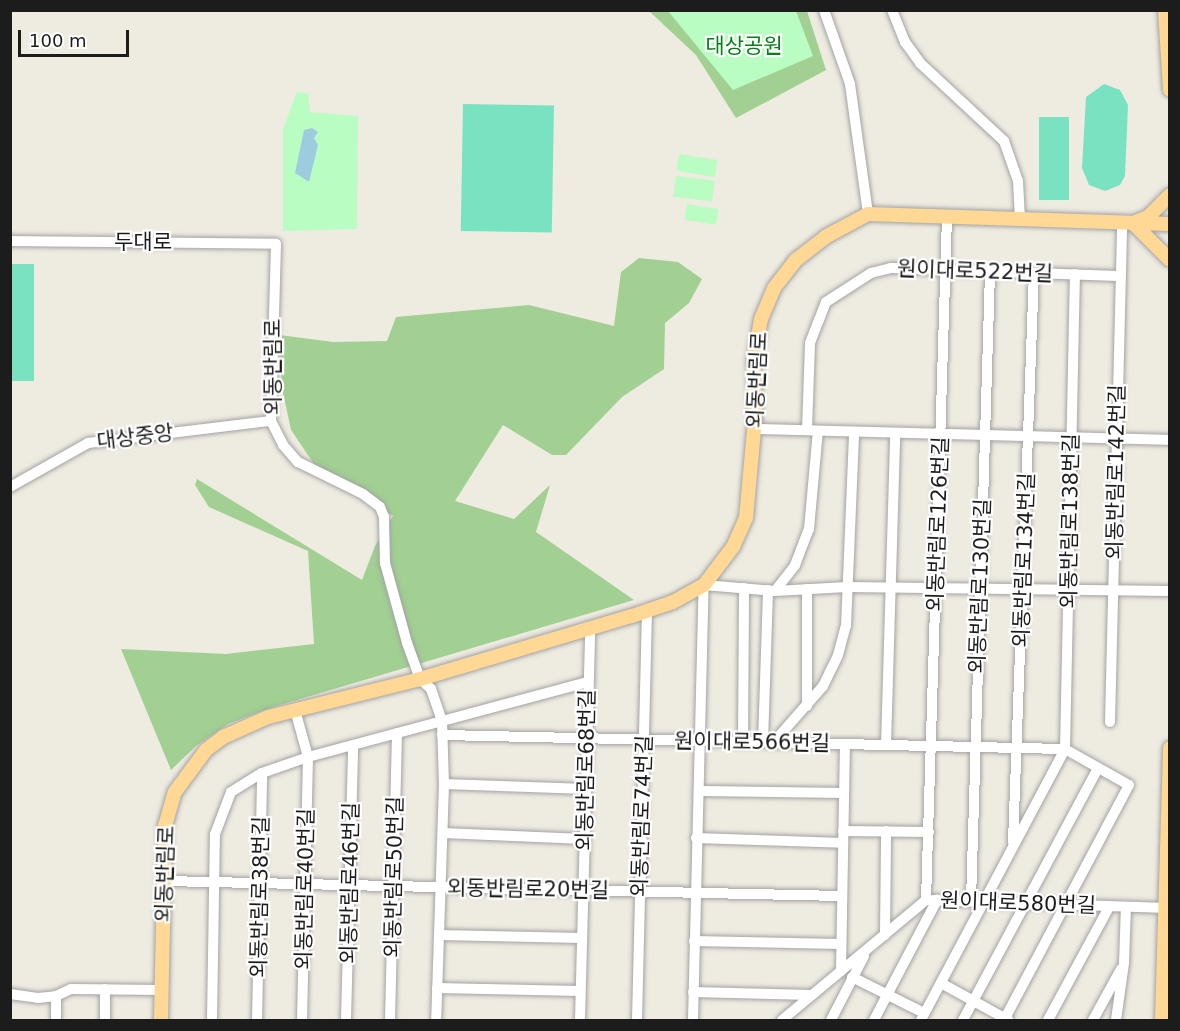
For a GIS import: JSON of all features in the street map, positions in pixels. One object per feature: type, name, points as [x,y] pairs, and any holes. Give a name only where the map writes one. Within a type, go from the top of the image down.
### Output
[{"type":"main road","points":[[1165,10],[1170,90]]},
{"type":"main road","points":[[1127,223],[1148,217],[1170,195]]},
{"type":"main road","points":[[868,214],[1170,225]]},
{"type":"main road","name":"외동반림로","points":[[161,1020],[168,811],[189,770],[223,737],[295,710],[420,679],[647,611],[704,585],[733,547],[746,518],[754,429],[754,359],[761,319],[774,288],[803,254],[868,214]]},
{"type":"main road","points":[[1127,223],[1170,260]]},
{"type":"main road","points":[[1162,1020],[1170,748]]},
{"type":"street","points":[[824,10],[850,84],[868,214]]},
{"type":"street","points":[[892,10],[905,42],[920,63],[1004,141],[1018,181],[1020,219]]},
{"type":"street","name":"외동반림로126번길","points":[[932,900],[928,832],[947,216]]},
{"type":"street","name":"외동반림로142번길","points":[[1110,722],[1120,276],[1127,223]]},
{"type":"street","name":"두대로","points":[[10,241],[276,244]]},
{"type":"street","name":"외동반림로","points":[[276,244],[271,421],[283,445],[298,462],[363,494],[380,507],[384,517],[385,563],[420,679]]},
{"type":"street","name":"원이대로522번길","points":[[772,590],[795,565],[808,529],[812,430],[810,343],[826,302],[871,273],[891,268],[1120,276]]},
{"type":"street","name":"외동반림로130번길","points":[[971,901],[990,271]]},
{"type":"street","name":"외동반림로134번길","points":[[1013,847],[1034,273]]},
{"type":"street","name":"외동반림로138번길","points":[[922,1017],[1065,749],[1075,274]]},
{"type":"street","name":"대상중앙","points":[[10,487],[88,443],[271,421]]},
{"type":"street","points":[[754,429],[1170,440]]},
{"type":"street","points":[[768,742],[807,706],[823,686],[838,655],[846,626],[854,432]]},
{"type":"street","points":[[886,745],[895,433]]},
{"type":"street","points":[[693,1020],[696,838],[702,791],[704,585],[772,590],[848,587],[1170,591]]},
{"type":"street","points":[[743,742],[744,588]]},
{"type":"street","points":[[807,589],[807,706]]},
{"type":"street","points":[[768,742],[772,590]]},
{"type":"street","name":"외동반림로74번길","points":[[637,1020],[647,611]]},
{"type":"street","name":"외동반림로68번길","points":[[580,1020],[590,628]]},
{"type":"street","points":[[420,679],[431,689],[442,721],[444,784],[436,1020]]},
{"type":"street","points":[[212,1020],[215,834],[220,812],[231,792],[262,773],[308,757],[588,682]]},
{"type":"street","name":"외동반림로40번길","points":[[295,710],[308,757],[302,1020]]},
{"type":"street","name":"외동반림로50번길","points":[[390,1020],[397,733]]},
{"type":"street","name":"원이대로566번길","points":[[442,735],[1065,749]]},
{"type":"street","name":"외동반림로46번길","points":[[346,1020],[353,745]]},
{"type":"street","name":"원이대로566번길","points":[[841,971],[845,745]]},
{"type":"street","points":[[940,983],[1006,1020],[1129,785],[1065,749]]},
{"type":"street","points":[[963,1020],[1098,768]]},
{"type":"street","name":"외동반림로38번길","points":[[257,1020],[262,773]]},
{"type":"street","points":[[444,784],[586,789]]},
{"type":"street","points":[[702,791],[844,793]]},
{"type":"street","points":[[843,831],[928,832]]},
{"type":"street","points":[[885,934],[886,831]]},
{"type":"street","points":[[443,833],[584,839]]},
{"type":"street","points":[[696,838],[843,843]]},
{"type":"street","name":"외동반림로20번길","points":[[164,881],[842,896]]},
{"type":"street","points":[[874,1020],[932,900]]},
{"type":"street","name":"원이대로580번길","points":[[782,1020],[885,934],[932,900],[1167,908]]},
{"type":"street","points":[[1048,1020],[1109,907]]},
{"type":"street","points":[[1116,1020],[1125,963],[1126,907]]},
{"type":"street","points":[[439,935],[582,938]]},
{"type":"street","points":[[694,941],[841,944]]},
{"type":"street","points":[[831,1020],[868,948]]},
{"type":"street","points":[[1093,1020],[1125,963]]},
{"type":"street","points":[[852,977],[888,995],[922,1017]]},
{"type":"street","points":[[437,988],[580,991]]},
{"type":"street","points":[[10,994],[56,996],[71,989],[162,990]]},
{"type":"street","points":[[105,989],[105,1020]]},
{"type":"street","points":[[693,992],[812,995]]},
{"type":"street","points":[[56,996],[56,1020]]},
{"type":"green space","name":"대상공원","points":[[649,11],[807,11],[826,70],[736,118],[696,55]]},
{"type":"green space","name":"대상공원","points":[[668,11],[796,11],[813,56],[733,90]]},
{"type":"green space","points":[[1104,84],[1120,90],[1128,105],[1125,176],[1120,185],[1105,191],[1089,185],[1082,168],[1086,97]]},
{"type":"green space","points":[[297,92],[308,93],[310,112],[358,116],[357,229],[283,231],[283,129]]},
{"type":"green space","points":[[463,104],[554,106],[552,233],[461,231]]},
{"type":"green space","points":[[1039,117],[1069,117],[1069,200],[1039,200]]},
{"type":"green space","points":[[679,154],[718,160],[715,177],[676,171]]},
{"type":"green space","points":[[676,176],[715,181],[712,202],[673,197]]},
{"type":"green space","points":[[687,204],[719,209],[716,225],[684,220]]},
{"type":"green space","points":[[639,258],[678,262],[702,279],[689,303],[665,323],[664,369],[622,397],[566,455],[552,455],[503,425],[455,501],[514,519],[550,485],[536,532],[634,600],[270,708],[228,724],[196,746],[171,770],[121,649],[226,654],[314,644],[308,551],[209,507],[195,485],[197,479],[362,580],[375,546],[393,516],[316,467],[291,430],[282,388],[279,335],[333,342],[387,341],[396,317],[529,305],[614,326],[621,272]]},
{"type":"green space","points":[[11,264],[34,264],[34,381],[11,381]]},
{"type":"water","points":[[312,128],[318,132],[314,138],[318,145],[309,182],[295,173],[304,130]]}]
